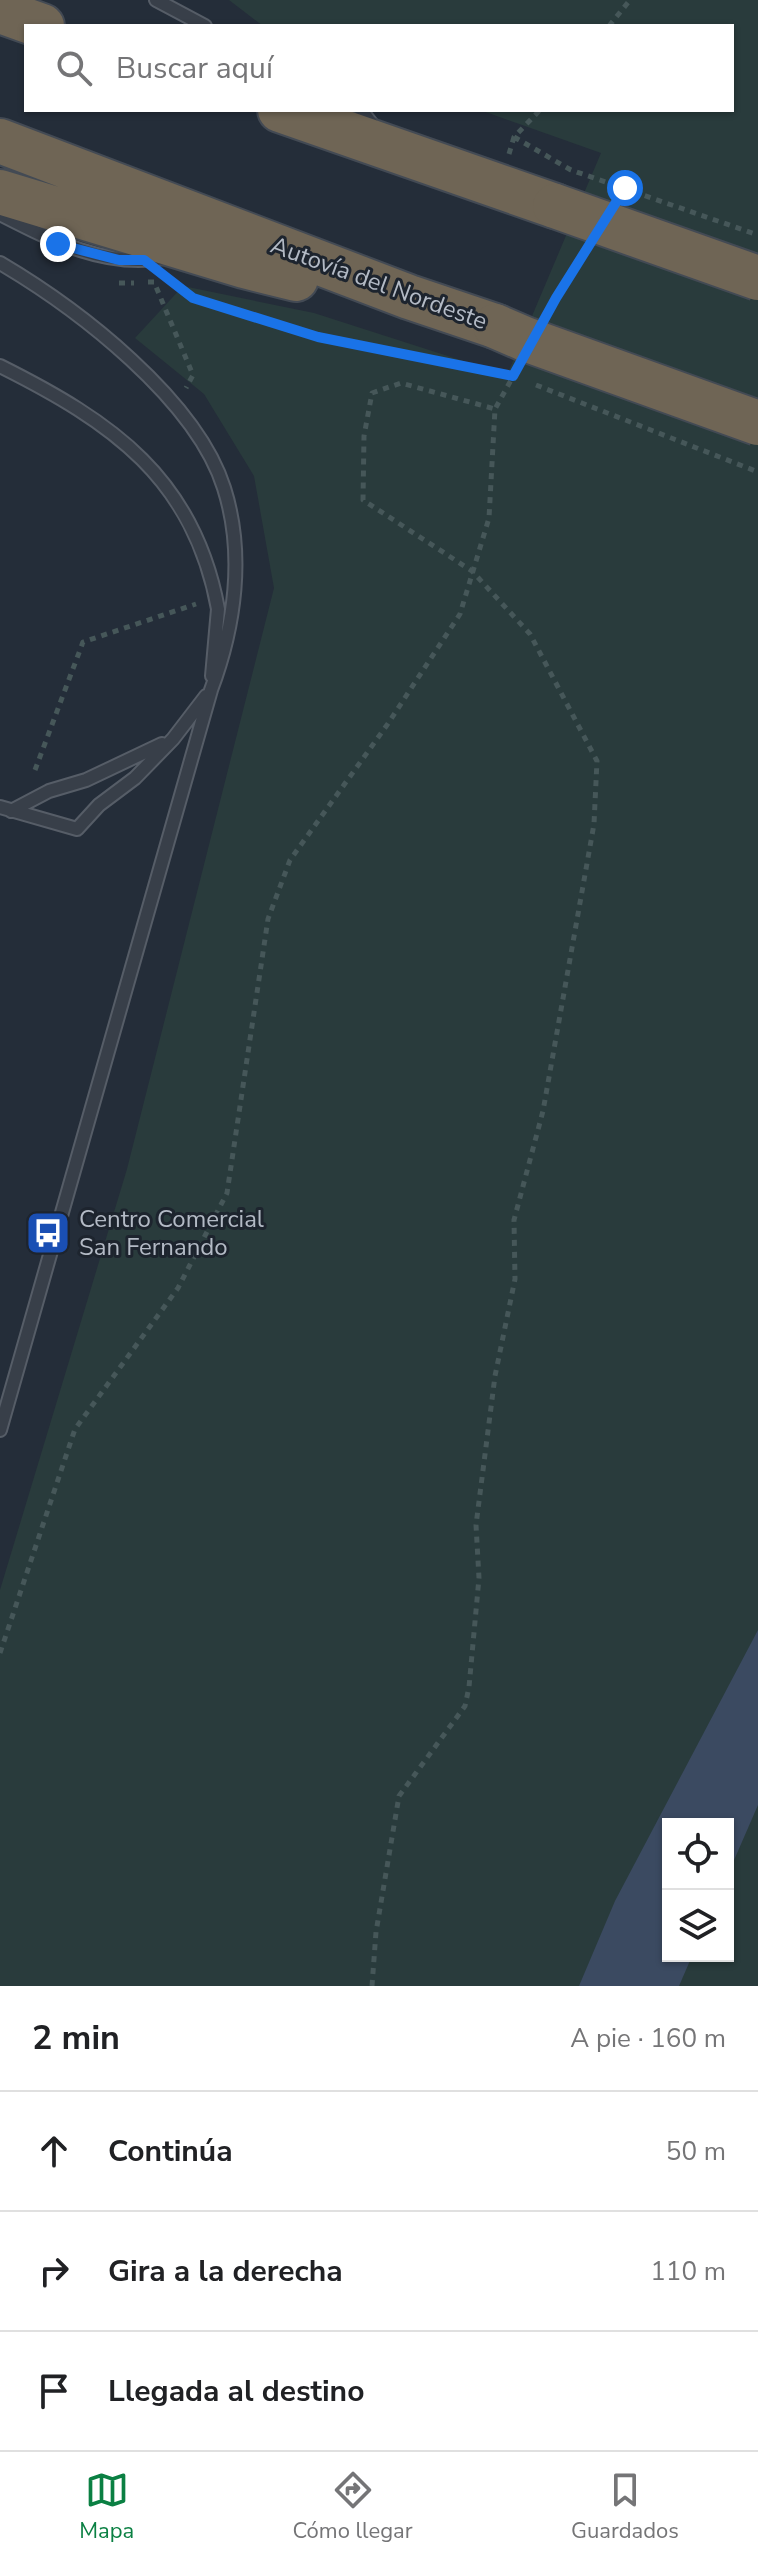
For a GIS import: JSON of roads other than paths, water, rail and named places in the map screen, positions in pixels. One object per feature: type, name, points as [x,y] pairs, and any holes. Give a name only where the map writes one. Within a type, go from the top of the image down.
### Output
[{"type":"highway","points":[[0,11],[36,24]]},
{"type":"highway","points":[[286,112],[758,278]]},
{"type":"highway","name":"Autovía del Nordeste","points":[[0,141],[409,297],[758,423]]},
{"type":"highway","points":[[0,192],[304,281],[409,297]]},
{"type":"lane","points":[[156,0],[201,24]]},
{"type":"lane","points":[[363,112],[391,149]]},
{"type":"lane","points":[[0,214],[58,244],[119,260],[144,260],[200,252]]},
{"type":"lane","points":[[0,263],[109,341],[151,377],[179,409],[206,448],[224,487],[236,566],[233,612],[225,654],[211,690],[0,1430]]},
{"type":"lane","points":[[0,366],[94,419],[136,452],[161,478],[180,506],[204,554],[218,609],[211,690],[173,739],[135,778],[99,805],[77,829],[6,809]]},
{"type":"lane","points":[[6,809],[86,780],[173,739]]},
{"type":"water","points":[[758,1630],[758,1805],[734,1860],[734,1818],[662,1818],[662,1962],[689,1962],[679,1986],[579,1986],[615,1901]]},
{"type":"place","name":"Centro Comercial San Fernando","points":[[48,1233]]}]
